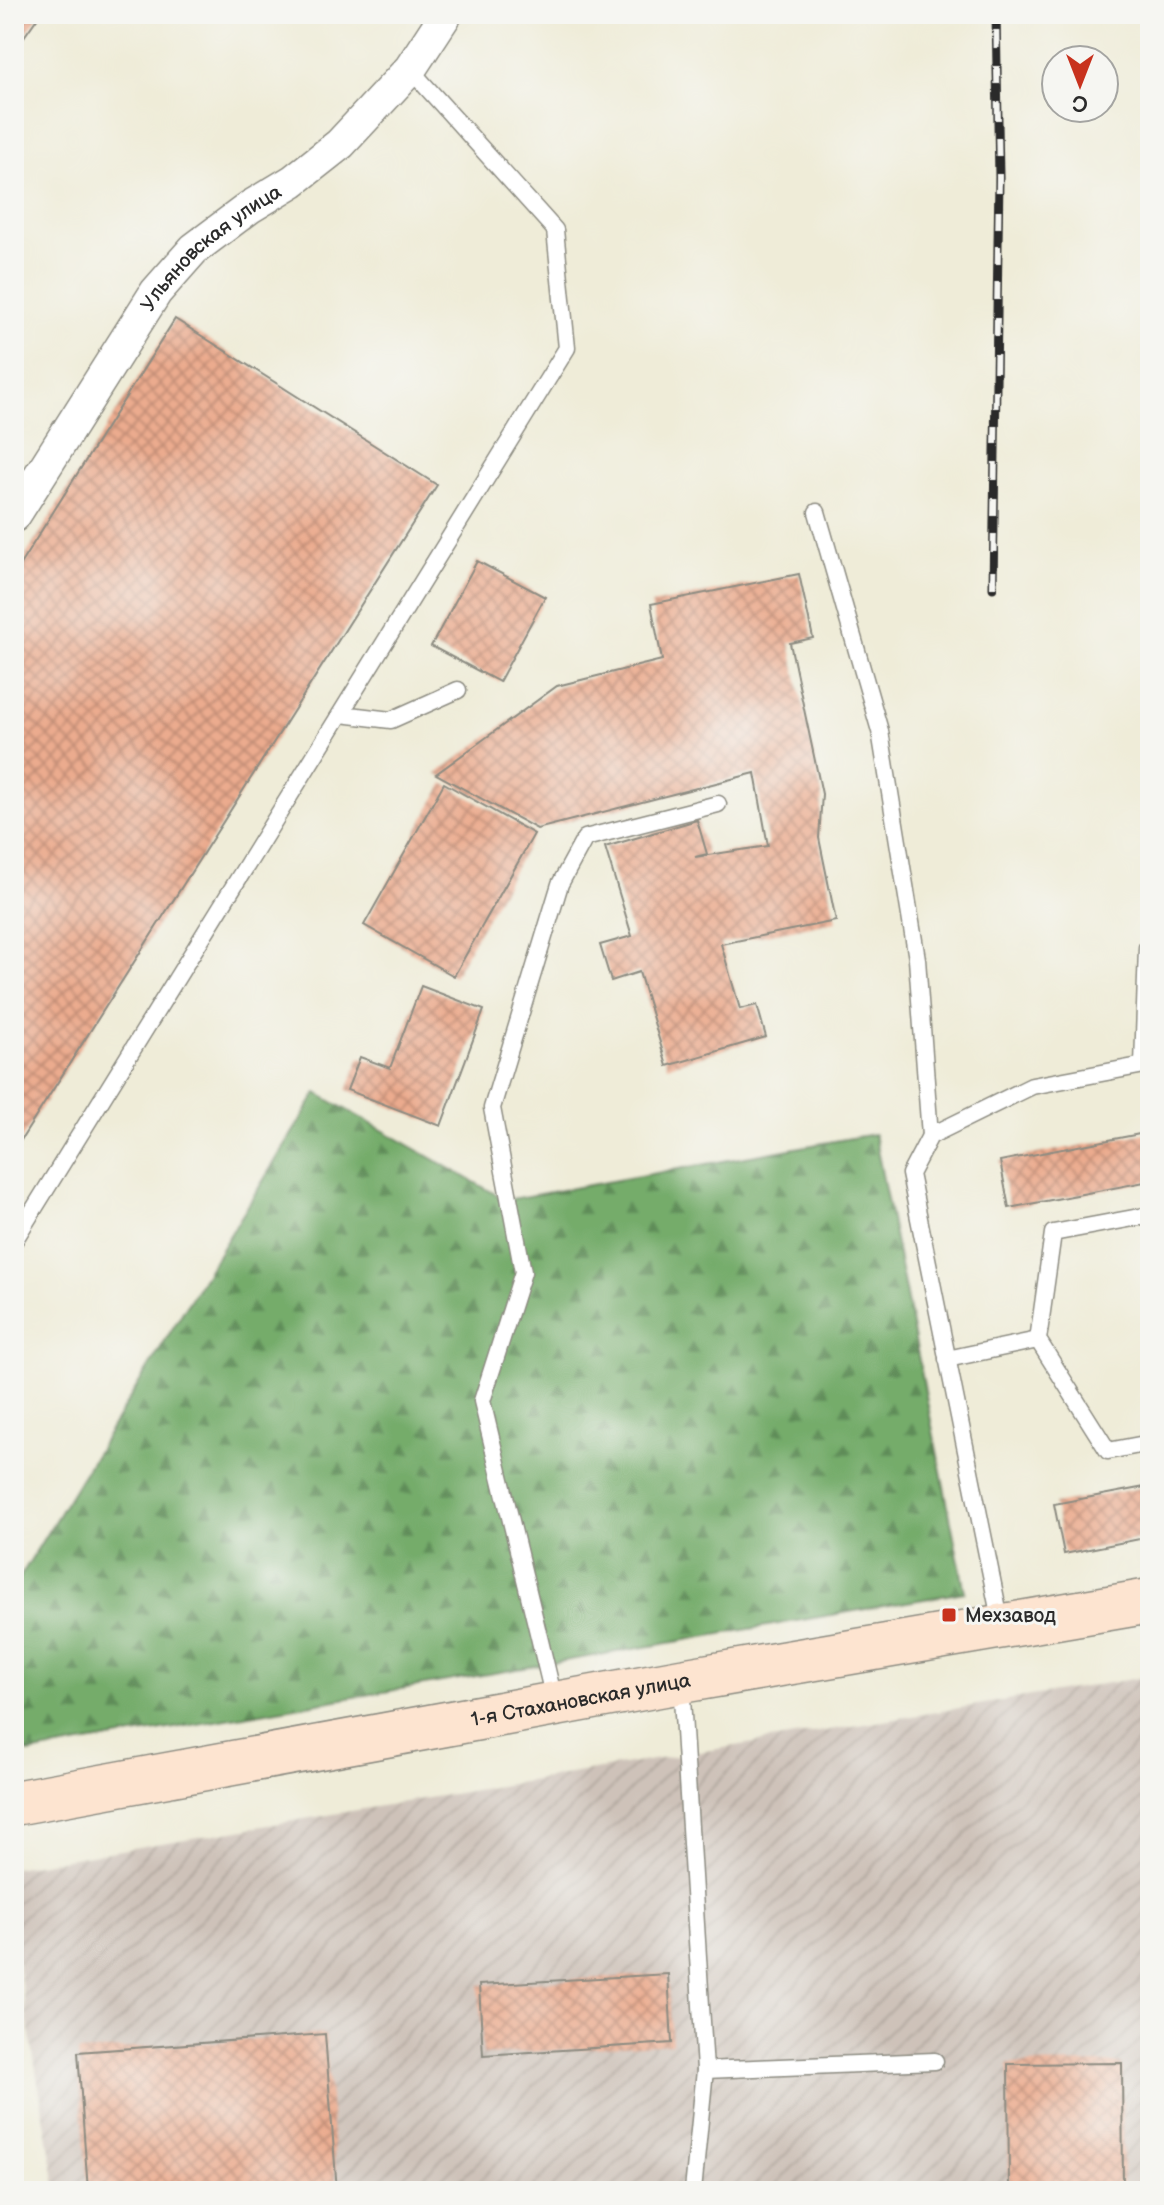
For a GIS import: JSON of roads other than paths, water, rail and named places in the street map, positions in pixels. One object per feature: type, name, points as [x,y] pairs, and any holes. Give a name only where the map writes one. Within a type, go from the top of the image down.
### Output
[{"type":"main road","name":"1-я Стахановская улица","points":[[14,1803],[681,1681],[1150,1601]]},
{"type":"street","name":"Ульяновская улица","points":[[14,516],[156,292],[194,249],[250,207],[293,181],[340,144],[410,69],[446,14]]},
{"type":"lane","points":[[14,1241],[567,348],[555,230],[410,69]]},
{"type":"lane","points":[[817,512],[880,731],[917,959],[930,1136],[910,1174],[1001,1626]]},
{"type":"lane","points":[[341,714],[391,720],[458,690]]},
{"type":"lane","points":[[556,1704],[482,1401],[523,1272],[492,1108],[560,884],[585,838],[718,804]]},
{"type":"lane","points":[[930,1136],[1032,1086],[1146,1065],[1147,948],[1150,947]]},
{"type":"lane","points":[[1150,1215],[1053,1233],[1038,1340],[1108,1451],[1150,1443]]},
{"type":"lane","points":[[947,1359],[1038,1340]]},
{"type":"lane","points":[[681,1681],[705,2070],[693,2191]]},
{"type":"lane","points":[[705,2070],[935,2061]]},
{"type":"railway","points":[[993,588],[999,177],[996,14]]},
{"type":"place","name":"Мехзавод","points":[[949,1615]]}]
